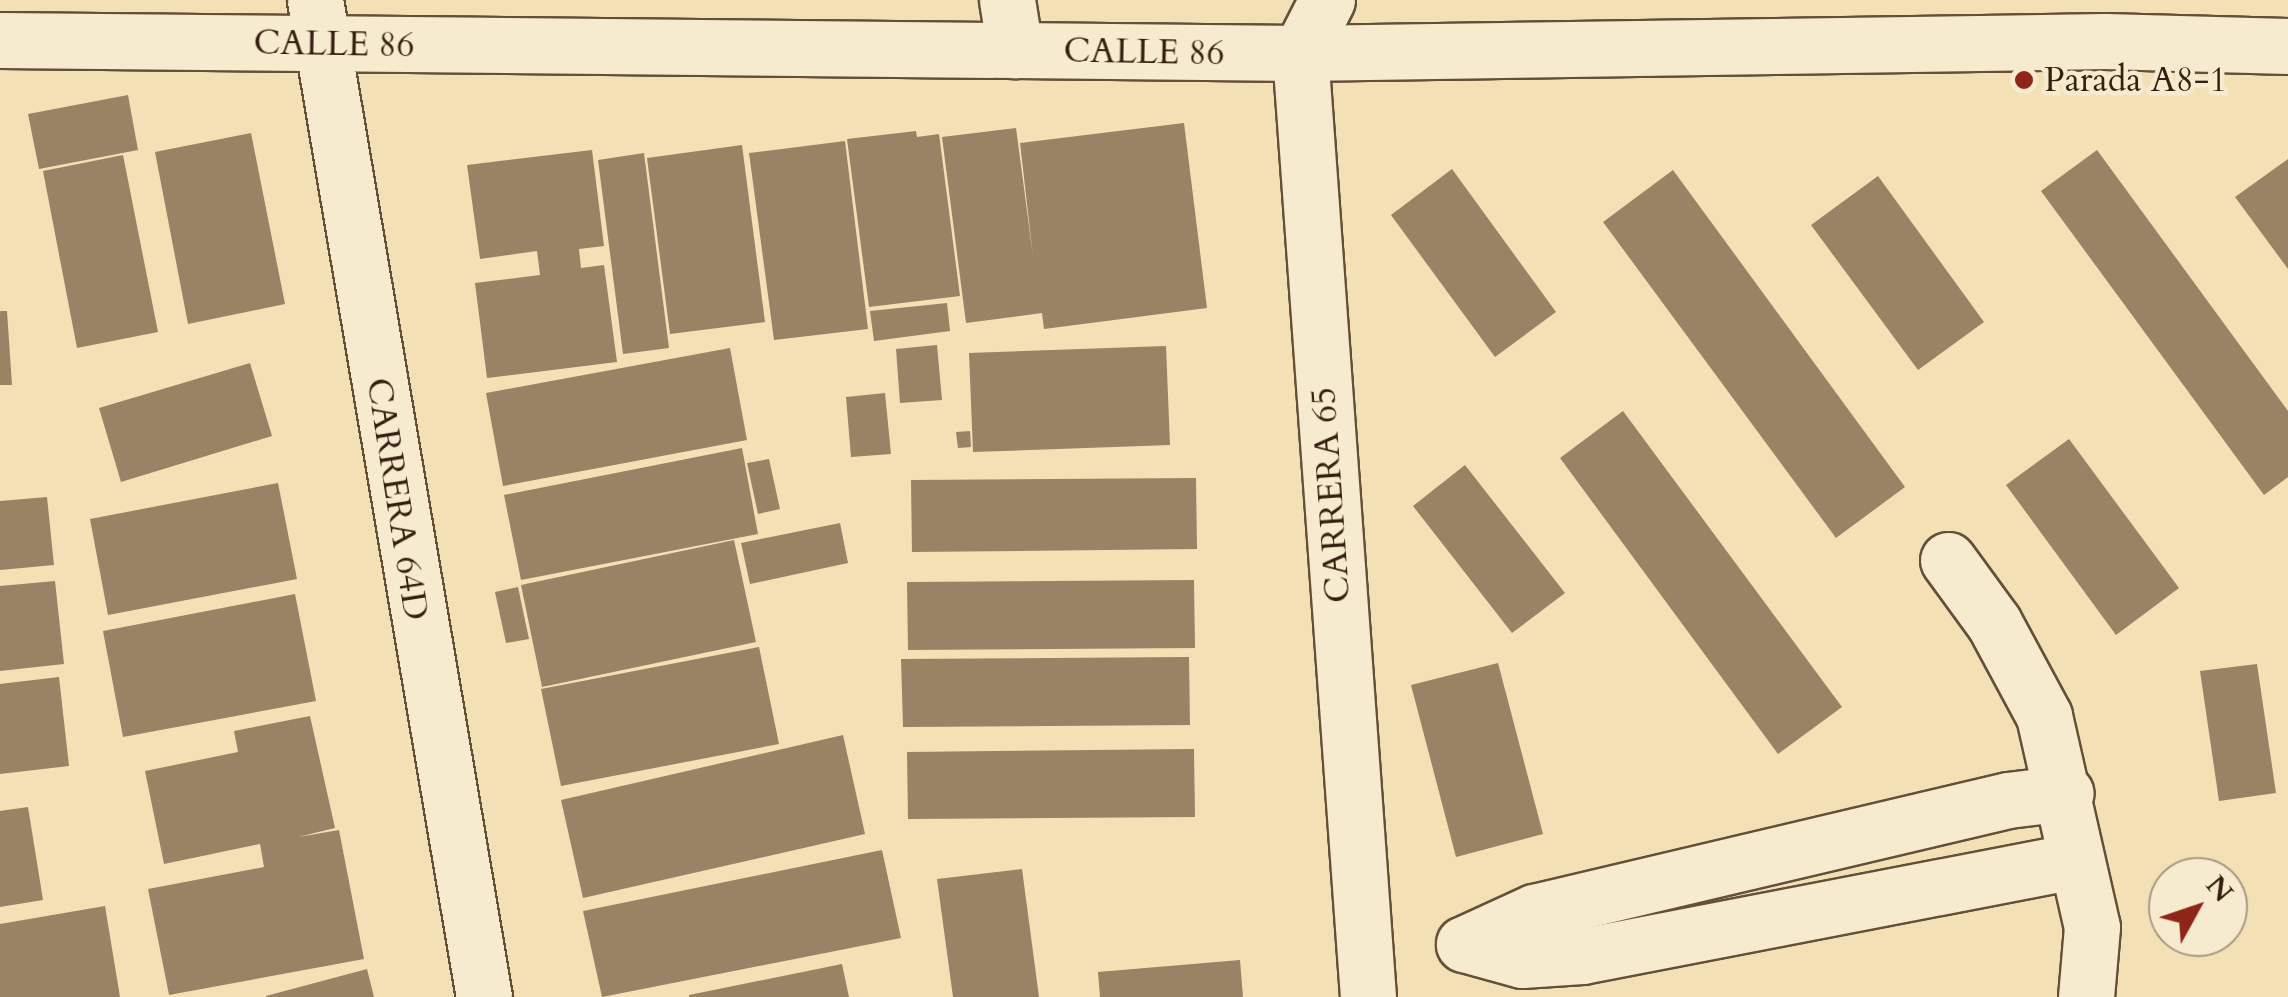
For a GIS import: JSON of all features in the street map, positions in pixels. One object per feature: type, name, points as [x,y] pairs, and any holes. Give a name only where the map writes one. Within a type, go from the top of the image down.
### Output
[{"type":"street","points":[[1300,53],[1327,0]]},
{"type":"street","name":"CALLE 86","points":[[0,40],[318,22],[1011,25],[1300,53],[2110,20],[2288,46]]},
{"type":"street","name":"CARRERA 64D","points":[[318,22],[484,997]]},
{"type":"street","name":"CARRERA 65","points":[[1300,53],[1368,997]]},
{"type":"street","points":[[1948,560],[2027,678],[2066,793],[2074,861],[2092,928],[2086,997]]},
{"type":"street","points":[[2066,793],[2008,800],[1534,912],[1464,944],[1522,960],[1582,956],[2074,861]]},
{"type":"building","points":[[128,95],[138,150],[39,169],[28,114]]},
{"type":"building","points":[[1184,123],[1207,308],[1044,329],[1042,313],[966,323],[942,137],[1016,128],[1033,256],[1020,143]]},
{"type":"building","points":[[916,131],[917,137],[939,134],[960,296],[869,307],[847,139]]},
{"type":"building","points":[[251,133],[285,304],[188,324],[155,152]]},
{"type":"building","points":[[845,141],[868,329],[774,340],[749,153]]},
{"type":"building","points":[[742,145],[765,322],[670,334],[647,158]]},
{"type":"building","points":[[592,150],[604,246],[579,249],[581,268],[604,265],[617,362],[487,378],[475,283],[540,275],[537,251],[480,259],[467,165]]},
{"type":"building","points":[[2097,150],[2288,411],[2288,477],[2264,495],[2041,191]]},
{"type":"building","points":[[644,153],[669,348],[623,354],[598,160]]},
{"type":"building","points":[[123,155],[158,332],[77,348],[43,171]]},
{"type":"building","points":[[2288,159],[2288,269],[2235,197]]},
{"type":"building","points":[[1452,169],[1556,312],[1495,357],[1391,215]]},
{"type":"building","points":[[1673,170],[1905,487],[1836,538],[1603,222]]},
{"type":"building","points":[[1878,176],[1984,322],[1918,370],[1811,225]]},
{"type":"building","points":[[947,303],[950,331],[874,341],[870,311]]},
{"type":"building","points":[[0,311],[7,311],[12,385],[0,385]]},
{"type":"building","points":[[937,345],[942,400],[900,403],[896,349]]},
{"type":"building","points":[[1166,346],[1170,445],[973,452],[969,353]]},
{"type":"building","points":[[730,348],[747,440],[503,486],[486,393]]},
{"type":"building","points":[[250,363],[272,436],[121,482],[99,408]]},
{"type":"building","points":[[885,393],[891,454],[851,457],[846,397]]},
{"type":"building","points":[[1623,411],[1842,707],[1778,754],[1560,458]]},
{"type":"building","points":[[970,431],[971,447],[958,448],[956,432]]},
{"type":"building","points":[[2069,439],[2179,588],[2116,635],[2006,485]]},
{"type":"building","points":[[742,448],[758,534],[521,580],[504,495]]},
{"type":"building","points":[[769,459],[780,509],[758,514],[747,463]]},
{"type":"building","points":[[1465,465],[1565,593],[1512,633],[1413,506]]},
{"type":"building","points":[[1196,478],[1197,549],[912,552],[911,480]]},
{"type":"building","points":[[278,483],[297,579],[108,615],[90,519]]},
{"type":"building","points":[[47,497],[54,565],[0,570],[0,501]]},
{"type":"building","points":[[840,523],[848,563],[750,584],[741,543]]},
{"type":"building","points":[[734,540],[756,642],[542,687],[521,585]]},
{"type":"building","points":[[1194,580],[1195,648],[908,650],[907,582]]},
{"type":"building","points":[[55,581],[64,664],[0,671],[0,586]]},
{"type":"building","points":[[518,587],[529,639],[506,643],[495,592]]},
{"type":"building","points":[[295,594],[316,701],[123,737],[103,631]]},
{"type":"building","points":[[759,647],[779,744],[561,786],[541,689]]},
{"type":"building","points":[[1189,657],[1190,725],[903,727],[901,659]]},
{"type":"building","points":[[1498,663],[1543,834],[1456,857],[1411,685]]},
{"type":"building","points":[[2257,664],[2276,793],[2219,801],[2200,671]]},
{"type":"building","points":[[59,677],[69,766],[0,774],[0,684]]},
{"type":"building","points":[[310,716],[335,828],[298,837],[339,830],[364,959],[169,995],[148,889],[264,867],[260,844],[164,864],[145,771],[238,752],[234,731]]},
{"type":"building","points":[[843,735],[865,834],[583,898],[561,800]]},
{"type":"building","points":[[1194,749],[1195,817],[908,819],[907,752]]},
{"type":"building","points":[[28,807],[43,900],[0,907],[0,811]]},
{"type":"building","points":[[882,850],[901,938],[602,997],[583,911]]},
{"type":"building","points":[[1022,869],[1039,997],[953,997],[937,879]]},
{"type":"building","points":[[105,906],[120,997],[0,997],[0,924]]},
{"type":"building","points":[[1240,960],[1243,997],[1100,997],[1098,972]]},
{"type":"building","points":[[842,964],[849,997],[689,997],[689,995]]},
{"type":"building","points":[[367,969],[374,997],[266,997],[266,996]]},
{"type":"place","name":"Parada A8-1","points":[[2024,80]]}]
